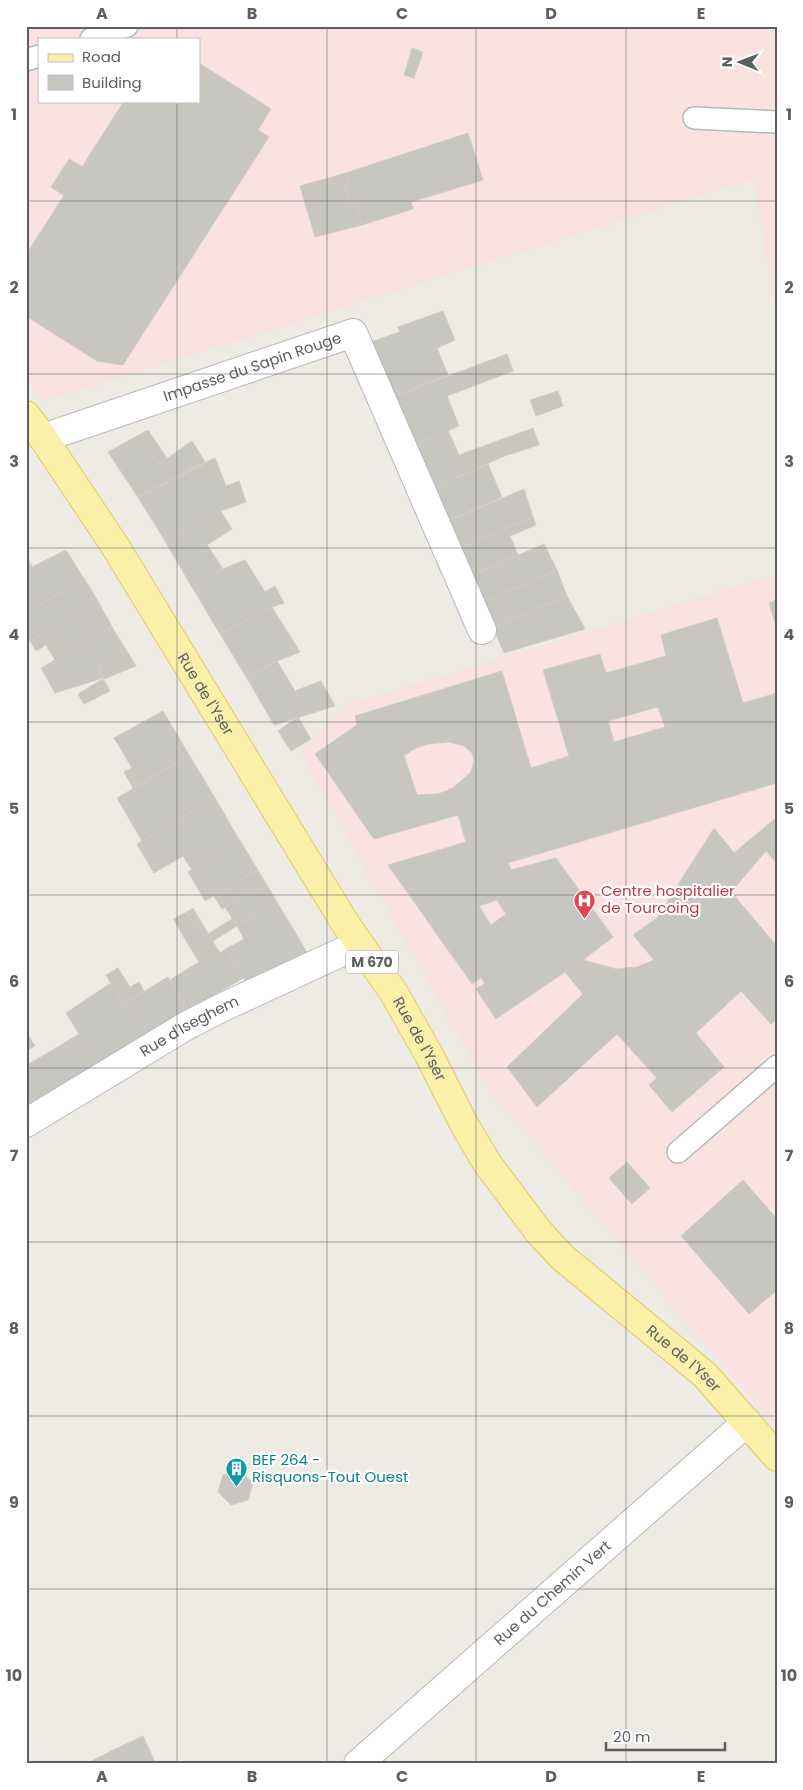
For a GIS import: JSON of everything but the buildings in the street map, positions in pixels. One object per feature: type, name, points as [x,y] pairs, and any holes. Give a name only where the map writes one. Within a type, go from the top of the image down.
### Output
[{"type":"main road","name":"Rue de l'Yser","points":[[26,415],[115,546],[359,944],[394,993],[483,1156],[538,1231],[562,1256],[705,1376],[777,1457]]},
{"type":"street","name":"Impasse du Sapin Rouge","points":[[43,438],[353,333],[482,630]]},
{"type":"street","name":"Rue d'Iseghem","points":[[26,1123],[186,1026],[359,944]]},
{"type":"street","name":"Rue du Chemin Vert","points":[[358,1764],[746,1422]]},
{"type":"lane","points":[[94,38],[127,26]]},
{"type":"lane","points":[[26,60],[38,56]]},
{"type":"lane","points":[[694,118],[777,122]]},
{"type":"lane","points":[[678,1152],[777,1066]]},
{"type":"shaded area","points":[[26,26],[777,26],[777,316],[753,179],[41,402],[26,374]]},
{"type":"shaded area","name":"Centre hospitalier de Tourcoing","points":[[777,574],[777,1429],[488,1088],[300,751],[348,705]]},
{"type":"place","name":"Centre hospitalier de Tourcoing","points":[[585,919]]},
{"type":"place","name":"BEF 264 - Risquons-Tout Ouest","points":[[236,1488]]}]
